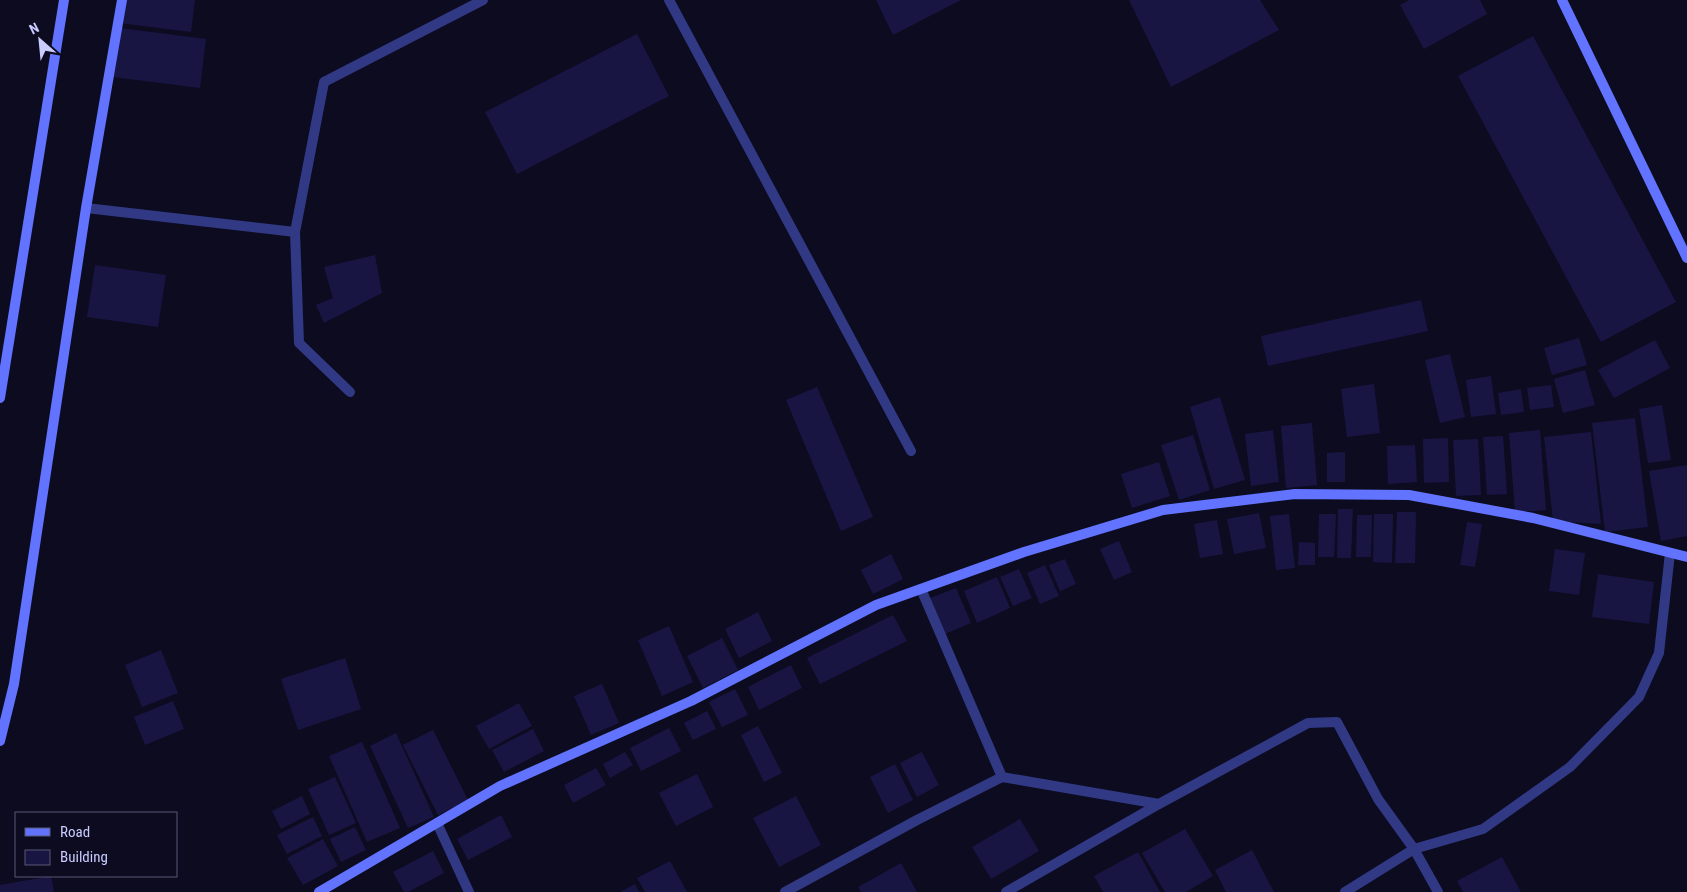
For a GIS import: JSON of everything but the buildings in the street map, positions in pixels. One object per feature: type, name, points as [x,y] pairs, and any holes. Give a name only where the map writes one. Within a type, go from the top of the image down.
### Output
[{"type":"street","points":[[0,398],[64,0]]},
{"type":"street","points":[[0,740],[14,684],[86,208],[122,0]]},
{"type":"street","points":[[350,392],[299,342],[295,232],[324,82],[483,0]]},
{"type":"street","points":[[669,0],[911,451]]},
{"type":"street","points":[[1562,0],[1686,255]]},
{"type":"street","points":[[86,208],[295,232]]},
{"type":"street","points":[[319,892],[500,786],[691,701],[876,605],[1024,552],[1164,510],[1295,494],[1409,496],[1533,518],[1687,557]]},
{"type":"street","points":[[1345,892],[1414,849],[1483,829],[1570,767],[1639,697],[1659,653],[1670,553]]},
{"type":"street","points":[[921,589],[1002,777]]},
{"type":"street","points":[[1006,892],[1159,804],[1308,723],[1337,722],[1378,799],[1414,849],[1438,892]]},
{"type":"street","points":[[785,892],[917,820],[1002,777],[1159,804]]},
{"type":"street","points":[[437,823],[469,892]]}]
